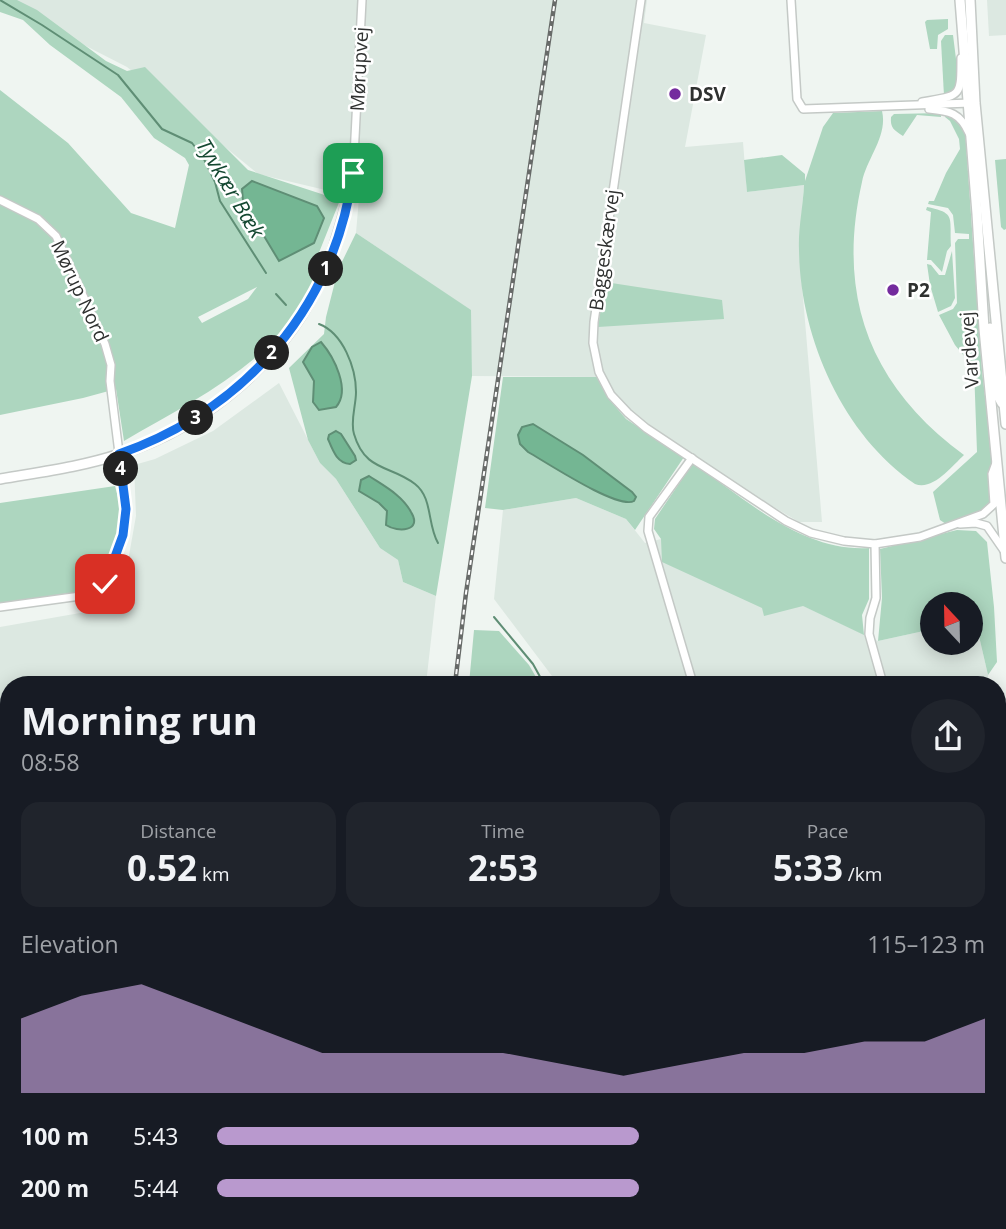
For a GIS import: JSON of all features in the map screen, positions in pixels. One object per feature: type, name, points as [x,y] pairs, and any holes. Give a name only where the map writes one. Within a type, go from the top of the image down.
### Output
[{"type":"street","name":"Mørupvej","points":[[0,480],[119,454],[159,439],[203,414],[230,394],[262,365],[290,332],[323,275],[337,240],[351,186],[362,0]]},
{"type":"street","name":"Baggeskærvej","points":[[641,0],[594,322],[593,343],[599,372],[611,395],[646,428],[786,521],[811,533],[844,541],[875,544],[920,537],[983,514],[994,504],[992,474],[996,460]]},
{"type":"street","points":[[791,0],[797,99],[803,109],[901,106],[971,99]]},
{"type":"street","name":"Vardevej","points":[[950,97],[960,88],[960,0]]},
{"type":"street","name":"Vardevej","points":[[970,0],[971,138],[990,405],[1006,558]]},
{"type":"street","name":"Vardevej","points":[[962,39],[971,99],[1006,424]]},
{"type":"street","points":[[901,106],[950,97],[971,99]]},
{"type":"street","points":[[901,106],[956,114],[963,121],[971,138]]},
{"type":"street","name":"Mørup Nord","points":[[0,200],[38,219],[56,236],[106,344],[111,365],[110,381],[119,454]]},
{"type":"street","points":[[981,271],[997,394],[1004,400],[990,405]]},
{"type":"street","points":[[0,607],[95,594],[102,590],[123,535],[126,509],[119,454]]},
{"type":"street","points":[[691,676],[648,531],[649,517],[692,458]]},
{"type":"street","points":[[960,524],[976,523],[987,526],[1005,552]]},
{"type":"street","points":[[875,544],[876,598],[869,634],[881,676]]},
{"type":"shaded area","points":[[0,0],[647,0],[644,23],[706,35],[685,147],[743,142],[747,192],[804,185],[799,250],[822,522],[799,522],[626,419],[609,399],[597,377],[472,376],[470,310],[356,233],[359,198],[258,174],[127,67]]},
{"type":"shaded area","points":[[0,0],[17,0],[37,10],[106,61],[127,71],[145,67],[248,170],[340,200],[318,255],[329,249],[303,301],[284,330],[229,378],[124,441],[116,389],[0,415],[0,90],[68,143],[131,213],[175,228],[189,165],[185,158],[154,138],[121,97],[50,45],[23,20],[0,12]],"holes":[[[257,287],[248,299],[202,323],[198,317]]]},
{"type":"shaded area","points":[[987,0],[1006,0],[1006,35],[989,36]]},
{"type":"shaded area","points":[[948,19],[948,29],[938,35],[937,49],[930,49],[925,22]]},
{"type":"shaded area","points":[[945,35],[953,35],[959,83],[956,90],[944,96],[941,41]]},
{"type":"shaded area","points":[[882,111],[882,129],[862,182],[855,224],[854,263],[858,300],[868,335],[884,368],[905,399],[932,428],[964,455],[935,481],[922,485],[915,484],[889,463],[866,439],[846,411],[817,349],[801,283],[799,242],[804,185],[747,192],[744,160],[782,155],[805,174],[805,181],[823,127],[833,113]]},
{"type":"shaded area","points":[[941,113],[941,117],[917,115],[903,136],[891,124],[894,114]]},
{"type":"shaded area","points":[[945,113],[950,113],[965,129],[982,371],[992,455],[990,505],[982,512],[946,524],[940,520],[933,492],[977,452],[974,368],[955,345],[939,315],[953,309],[957,303],[955,243],[958,239],[969,239],[969,234],[955,233],[953,215],[948,208],[928,204],[929,201],[934,201],[960,149],[959,139]]},
{"type":"shaded area","points":[[1006,159],[1004,230],[1001,227],[995,160]]},
{"type":"shaded area","points":[[252,181],[317,206],[324,218],[314,243],[279,261],[243,201],[242,189]]},
{"type":"shaded area","points":[[927,207],[943,212],[950,218],[951,246],[947,251],[942,272],[931,260],[927,260],[931,212],[926,210]]},
{"type":"shaded area","points":[[356,233],[471,310],[472,376],[436,596],[403,582],[398,560],[380,548],[336,479],[320,463],[308,440],[289,368],[324,334],[338,270]]},
{"type":"shaded area","points":[[952,251],[955,298],[951,306],[938,312],[927,264],[939,275],[945,275]]},
{"type":"shaded area","points":[[605,282],[722,300],[724,319],[598,327]]},
{"type":"shaded area","points":[[321,342],[339,374],[342,392],[336,407],[319,410],[313,402],[314,381],[303,362],[312,347]]},
{"type":"shaded area","points":[[503,377],[597,377],[609,399],[626,419],[684,457],[635,530],[626,519],[576,498],[503,510],[485,508]]},
{"type":"shaded area","points":[[279,383],[320,463],[336,479],[380,548],[398,560],[403,582],[436,596],[427,676],[0,676],[0,627],[120,606],[136,516],[134,465],[155,459],[213,431]]},
{"type":"shaded area","points":[[533,424],[583,455],[632,492],[636,497],[634,501],[613,499],[528,452],[520,444],[518,435],[522,427]]},
{"type":"shaded area","points":[[336,431],[341,434],[355,456],[356,460],[350,464],[339,459],[328,439],[329,435]]},
{"type":"shaded area","points":[[693,463],[754,507],[798,532],[844,547],[869,548],[869,599],[862,615],[864,635],[803,606],[764,616],[762,608],[662,562],[661,539],[654,529],[655,519]]},
{"type":"shaded area","points":[[369,476],[403,501],[414,518],[412,527],[397,529],[386,525],[387,511],[359,491],[361,480]]},
{"type":"shaded area","points":[[115,486],[120,508],[117,541],[104,574],[92,590],[0,604],[0,503]]},
{"type":"shaded area","points":[[576,498],[626,519],[645,543],[661,539],[878,641],[920,632],[920,655],[983,654],[988,676],[552,676],[494,599],[503,510]]},
{"type":"shaded area","points":[[957,530],[976,531],[987,542],[997,662],[988,675],[983,654],[984,592],[920,592],[920,632],[878,641],[882,598],[880,549]]},
{"type":"shaded area","points":[[474,630],[499,631],[535,676],[470,676]]},
{"type":"waterway","name":"Tyvkær Bæk","points":[[0,0],[118,75],[162,129],[192,143],[203,157],[215,182],[220,201],[266,273]]},
{"type":"waterway","name":"Tyvkær Bæk","points":[[276,294],[286,305]]},
{"type":"waterway","name":"Tyvkær Bæk","points":[[319,324],[335,335],[351,362],[356,392],[353,429],[359,446],[372,462],[406,478],[421,490],[438,543]]},
{"type":"waterway","name":"Tyvkær Bæk","points":[[494,617],[533,664],[540,676]]},
{"type":"railway","points":[[456,676],[466,593],[555,0]]},
{"type":"place","name":"DSV","points":[[675,94]]},
{"type":"place","name":"P2","points":[[893,290]]},
{"type":"route","points":[[105,584],[115,563],[123,535],[126,509],[119,454],[159,439],[203,414],[262,365],[290,332],[323,275],[337,240],[353,173]]}]
